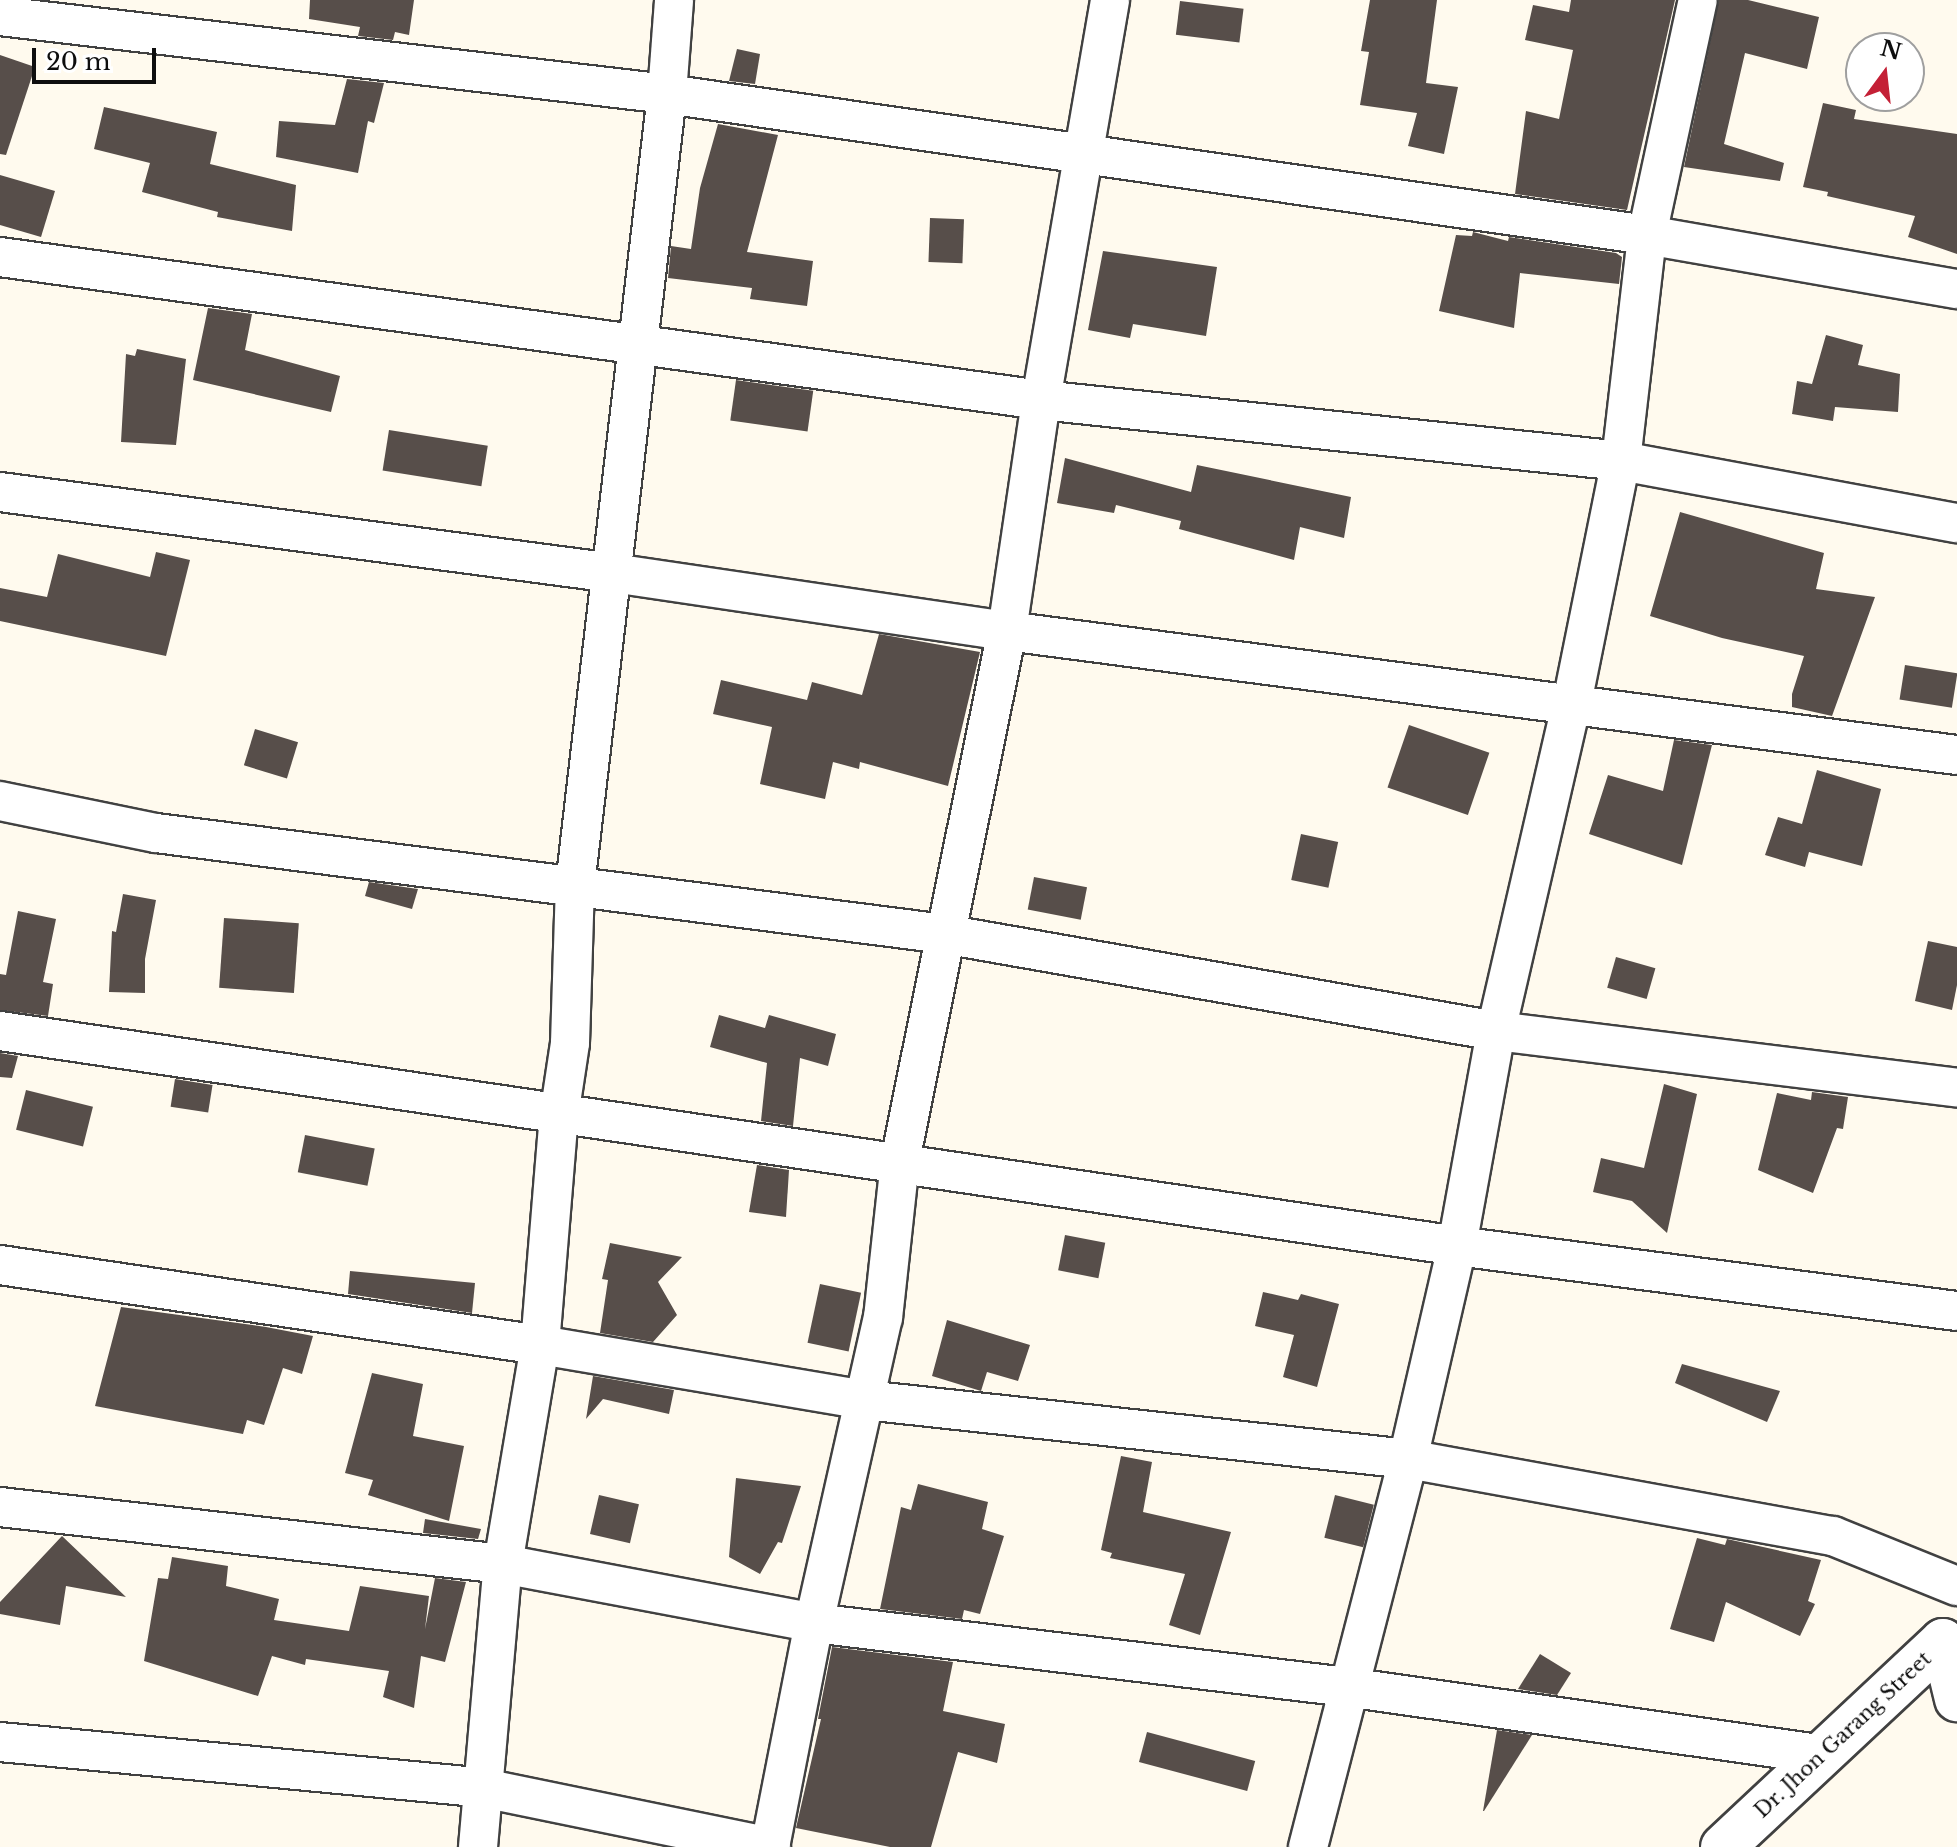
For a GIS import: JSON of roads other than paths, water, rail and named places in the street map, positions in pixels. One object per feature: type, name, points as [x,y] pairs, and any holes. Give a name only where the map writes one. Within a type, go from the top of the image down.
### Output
[{"type":"street","points":[[478,1847],[503,1564],[540,1345],[559,1116],[570,1043],[575,886],[667,94],[674,0]]},
{"type":"street","points":[[0,1742],[483,1788],[771,1847],[814,1623],[883,1318],[900,1161],[1007,631],[1041,400],[1110,0]]},
{"type":"street","points":[[1308,1847],[1408,1459],[1457,1246],[1496,1031],[1572,703],[1621,461],[1647,235],[1698,0]]},
{"type":"street","points":[[0,16],[667,94],[1647,235],[1957,289]]},
{"type":"street","points":[[0,257],[1041,400],[1621,461],[1957,523]]},
{"type":"street","points":[[0,492],[613,573],[1007,631],[1957,755]]},
{"type":"street","points":[[0,801],[156,833],[944,934],[1496,1031],[1957,1088]]},
{"type":"street","points":[[0,1031],[559,1116],[900,1161],[1457,1246],[1957,1311]]},
{"type":"street","points":[[0,1265],[540,1345],[865,1400],[1408,1459],[1833,1536],[1957,1586]]},
{"type":"street","points":[[0,1507],[503,1564],[814,1623],[1347,1687],[1819,1754]]},
{"type":"street","points":[[1950,1630],[1957,1699]]},
{"type":"street","name":"Dr. Jhon Garang Street","points":[[1723,1847],[1950,1630]]}]
